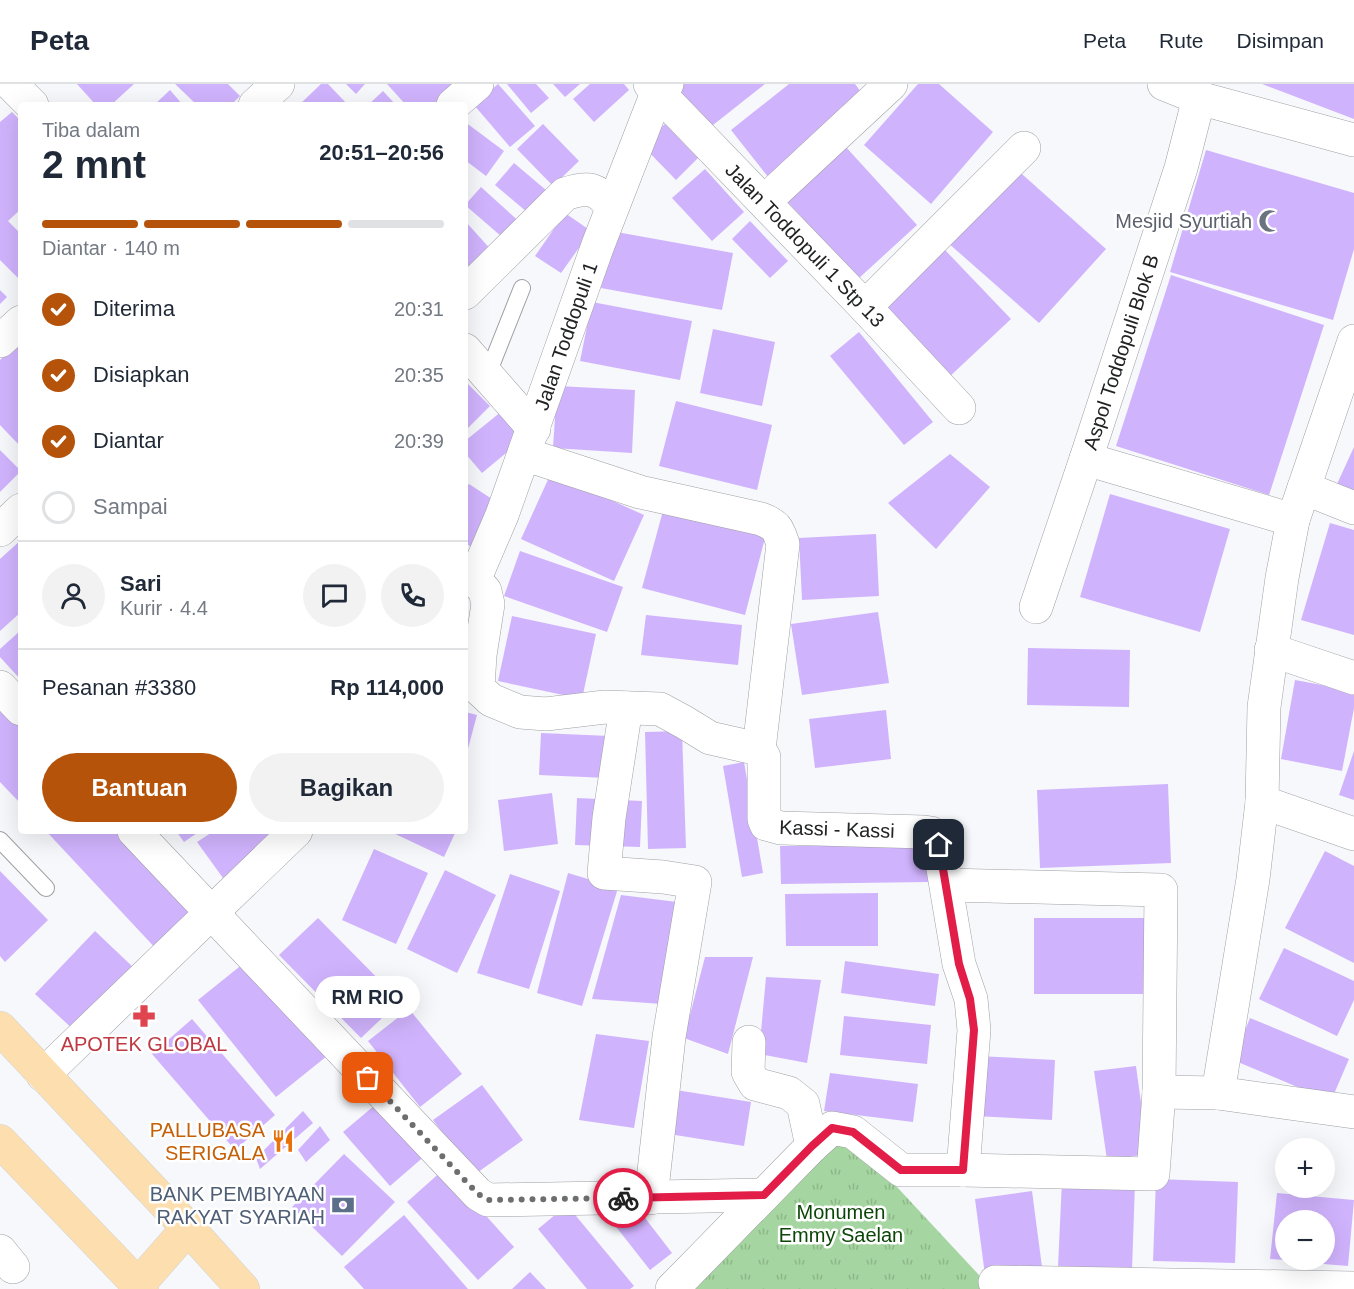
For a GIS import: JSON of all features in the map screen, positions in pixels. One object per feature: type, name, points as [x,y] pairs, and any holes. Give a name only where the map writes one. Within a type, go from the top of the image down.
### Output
[{"type":"main road","points":[[0,1028],[243,1289]]},
{"type":"main road","points":[[0,1141],[140,1287],[188,1228]]},
{"type":"street","points":[[11,84],[29,102]]},
{"type":"street","points":[[258,102],[278,84]]},
{"type":"street","points":[[456,102],[477,84]]},
{"type":"street","points":[[764,202],[891,84]]},
{"type":"street","points":[[1164,84],[1199,98],[1354,140]]},
{"type":"street","name":"Jalan Toddopuli 1 Stp 13","points":[[658,87],[959,408]]},
{"type":"street","name":"Jalan Toddopuli 1","points":[[658,87],[612,207],[502,515],[470,573],[485,591],[488,604],[480,655],[478,688],[491,700],[520,712],[546,714],[605,707],[660,709],[710,738],[759,749]]},
{"type":"street","name":"Aspol Toddopuli Blok B","points":[[1036,607],[1181,168],[1199,98]]},
{"type":"street","points":[[865,307],[1024,148]]},
{"type":"street","points":[[468,290],[566,194],[588,189],[602,194],[612,207]]},
{"type":"street","points":[[0,341],[18,325]]},
{"type":"street","points":[[1218,1094],[1253,879],[1262,802],[1264,707],[1282,578],[1293,520],[1354,344]]},
{"type":"street","points":[[468,354],[487,376],[529,441],[640,492],[761,519],[772,523],[779,530],[783,544],[759,749]]},
{"type":"street","points":[[1086,459],[1293,520]]},
{"type":"street","points":[[1304,489],[1354,508]]},
{"type":"street","points":[[0,530],[18,513]]},
{"type":"street","points":[[1271,650],[1354,678]]},
{"type":"street","points":[[0,687],[18,706]]},
{"type":"street","points":[[626,708],[609,819],[604,873],[663,877],[695,882],[669,1037],[651,1197]]},
{"type":"street","name":"Kassi - Kassi","points":[[759,749],[764,757],[764,819],[766,825],[781,828],[931,833],[939,845],[959,964],[970,999],[974,1030],[963,1170]]},
{"type":"street","points":[[1262,802],[1354,834]]},
{"type":"street","points":[[138,834],[489,1207],[651,1197],[764,1195]]},
{"type":"street","points":[[44,1075],[293,834]]},
{"type":"street","points":[[672,1289],[832,1128],[853,1132],[901,1170],[1153,1174],[1159,1092],[1161,890],[946,885]]},
{"type":"street","points":[[749,1042],[748,1072],[755,1084],[789,1093],[804,1104],[812,1146]]},
{"type":"street","points":[[1159,1092],[1218,1094],[1354,1112]]},
{"type":"street","points":[[995,1282],[1142,1287],[1335,1288]]},
{"type":"lane","points":[[487,376],[522,288]]},
{"type":"lane","points":[[0,840],[46,888]]},
{"type":"green space","name":"Monumen Emmy Saelan","points":[[841,1131],[992,1289],[682,1289]]},
{"type":"building","points":[[77,84],[134,84],[114,102],[93,102]]},
{"type":"building","points":[[175,84],[228,84],[240,96],[234,102],[194,102]]},
{"type":"building","points":[[321,84],[328,84],[345,102],[302,102]]},
{"type":"building","points":[[346,84],[365,84],[356,94]]},
{"type":"building","points":[[387,84],[461,84],[440,102],[403,102]]},
{"type":"building","points":[[498,84],[535,126],[510,147],[474,105]]},
{"type":"building","points":[[507,84],[536,84],[549,98],[531,113]]},
{"type":"building","points":[[553,84],[580,84],[565,97]]},
{"type":"building","points":[[590,84],[624,84],[629,90],[594,122],[573,99]]},
{"type":"building","points":[[673,84],[765,84],[708,129]]},
{"type":"building","points":[[789,84],[855,84],[867,100],[769,178],[731,130]]},
{"type":"building","points":[[918,84],[939,84],[993,132],[931,204],[864,145]]},
{"type":"building","points":[[1262,84],[1354,84],[1354,119]]},
{"type":"building","points":[[170,90],[180,102],[157,102]]},
{"type":"building","points":[[383,91],[393,102],[371,102]]},
{"type":"building","points":[[12,112],[18,118],[18,212],[8,221],[18,231],[18,278],[0,260],[0,122]]},
{"type":"building","points":[[468,124],[504,151],[486,176],[468,162]]},
{"type":"building","points":[[543,124],[579,161],[553,186],[517,149]]},
{"type":"building","points":[[665,124],[698,158],[676,180],[642,145]]},
{"type":"building","points":[[845,146],[917,225],[858,279],[786,200]]},
{"type":"building","name":"Mesjid Syurtiah","points":[[1206,150],[1354,193],[1354,249],[1333,320],[1170,272]]},
{"type":"building","points":[[514,163],[553,196],[534,218],[495,185]]},
{"type":"building","points":[[1014,167],[1106,249],[1039,323],[947,242]]},
{"type":"building","points":[[705,169],[744,212],[712,241],[672,198]]},
{"type":"building","points":[[481,187],[524,226],[509,243],[468,208],[468,202]]},
{"type":"building","points":[[565,213],[591,231],[561,273],[535,256]]},
{"type":"building","points":[[750,221],[788,261],[770,278],[732,239]]},
{"type":"building","points":[[468,224],[494,253],[472,273],[468,269]]},
{"type":"building","points":[[611,231],[733,253],[722,310],[601,288]]},
{"type":"building","points":[[945,250],[1011,319],[947,379],[882,310]]},
{"type":"building","points":[[1171,275],[1324,325],[1269,495],[1116,446]]},
{"type":"building","points":[[0,290],[7,297],[0,304]]},
{"type":"building","points":[[592,302],[692,321],[680,380],[580,361]]},
{"type":"building","points":[[713,329],[775,342],[762,406],[700,393]]},
{"type":"building","points":[[859,332],[933,422],[904,445],[830,356]]},
{"type":"building","points":[[16,345],[18,347],[18,444],[0,425],[0,360]]},
{"type":"building","points":[[468,384],[490,406],[468,428]]},
{"type":"building","points":[[557,386],[635,390],[632,453],[553,448]]},
{"type":"building","points":[[676,401],[772,425],[757,490],[659,466]]},
{"type":"building","points":[[502,411],[524,438],[482,473],[468,457],[468,439]]},
{"type":"building","points":[[1354,447],[1354,491],[1337,484]]},
{"type":"building","points":[[0,450],[18,468],[18,474],[0,492]]},
{"type":"building","points":[[950,454],[990,487],[936,549],[888,503]]},
{"type":"building","points":[[551,473],[644,515],[614,581],[521,539]]},
{"type":"building","points":[[468,485],[492,499],[473,549],[468,545]]},
{"type":"building","points":[[1110,494],[1230,529],[1200,632],[1080,597]]},
{"type":"building","points":[[664,507],[766,534],[745,615],[642,588]]},
{"type":"building","points":[[1330,523],[1354,530],[1354,635],[1301,620]]},
{"type":"building","points":[[876,534],[879,596],[802,600],[799,538]]},
{"type":"building","points":[[18,543],[18,615],[0,631],[0,559]]},
{"type":"building","points":[[520,551],[623,587],[607,632],[504,596]]},
{"type":"building","points":[[878,612],[889,683],[802,695],[791,624]]},
{"type":"building","points":[[646,615],[742,625],[738,665],[641,655]]},
{"type":"building","points":[[512,616],[596,634],[582,699],[498,681]]},
{"type":"building","points":[[18,633],[18,677],[0,657],[0,649]]},
{"type":"building","points":[[1028,648],[1130,650],[1129,707],[1027,705]]},
{"type":"building","points":[[1295,680],[1354,691],[1354,708],[1342,771],[1281,759]]},
{"type":"building","points":[[0,696],[18,712],[18,801],[0,782]]},
{"type":"building","points":[[886,710],[891,759],[815,768],[809,719]]},
{"type":"building","points":[[468,713],[477,715],[468,749]]},
{"type":"building","points":[[682,731],[686,848],[648,849],[645,732]]},
{"type":"building","points":[[541,733],[632,737],[630,779],[539,775]]},
{"type":"building","points":[[1354,751],[1354,800],[1339,795]]},
{"type":"building","points":[[744,762],[763,873],[742,877],[723,766]]},
{"type":"building","points":[[1168,784],[1171,863],[1040,868],[1037,790]]},
{"type":"building","points":[[552,793],[558,844],[504,851],[498,800]]},
{"type":"building","points":[[577,798],[642,801],[640,847],[575,845]]},
{"type":"building","points":[[49,834],[132,834],[203,911],[159,952]]},
{"type":"building","points":[[178,834],[196,834],[184,842]]},
{"type":"building","points":[[209,834],[287,834],[223,878],[197,842]]},
{"type":"building","points":[[395,834],[455,834],[444,857]]},
{"type":"building","points":[[929,845],[929,882],[781,884],[780,846]]},
{"type":"building","points":[[374,849],[428,873],[396,944],[342,920]]},
{"type":"building","points":[[1325,851],[1354,866],[1354,963],[1285,928]]},
{"type":"building","points":[[445,870],[496,895],[457,973],[407,949]]},
{"type":"building","points":[[0,871],[48,920],[5,962],[0,956]]},
{"type":"building","points":[[568,873],[618,888],[582,1006],[537,993]]},
{"type":"building","points":[[510,874],[560,891],[529,989],[477,973]]},
{"type":"building","points":[[878,893],[878,946],[786,946],[785,894]]},
{"type":"building","points":[[621,895],[677,902],[662,1004],[592,999]]},
{"type":"building","points":[[318,918],[400,1001],[361,1038],[279,955]]},
{"type":"building","points":[[1034,918],[1152,918],[1152,994],[1034,994]]},
{"type":"building","points":[[95,931],[135,969],[76,1032],[35,994]]},
{"type":"building","points":[[1284,948],[1354,981],[1354,1000],[1337,1036],[1259,999]]},
{"type":"building","points":[[705,957],[753,957],[728,1054],[684,1038]]},
{"type":"building","points":[[249,959],[327,1056],[276,1097],[198,1000]]},
{"type":"building","points":[[845,961],[939,974],[935,1006],[841,993]]},
{"type":"building","points":[[766,977],[821,980],[807,1063],[759,1054]]},
{"type":"building","points":[[409,1009],[462,1074],[420,1107],[368,1041]]},
{"type":"building","points":[[844,1016],[931,1025],[927,1064],[840,1055]]},
{"type":"building","points":[[1250,1018],[1349,1059],[1331,1101],[1233,1060]]},
{"type":"building","points":[[192,1019],[275,1115],[235,1150],[152,1054]]},
{"type":"building","points":[[596,1034],[649,1041],[634,1128],[579,1120]]},
{"type":"building","points":[[978,1056],[1055,1060],[1052,1120],[975,1116]]},
{"type":"building","points":[[1136,1066],[1148,1154],[1107,1160],[1094,1071]]},
{"type":"building","points":[[830,1073],[918,1084],[913,1122],[824,1111]]},
{"type":"building","points":[[482,1085],[523,1140],[474,1175],[433,1120]]},
{"type":"building","points":[[676,1090],[751,1102],[744,1146],[669,1134]]},
{"type":"building","points":[[381,1100],[427,1154],[390,1186],[343,1132]]},
{"type":"building","name":"PALLUBASA SERIGALA","points":[[303,1111],[313,1123],[260,1169],[256,1158]]},
{"type":"building","points":[[320,1126],[330,1140],[306,1162],[298,1150]]},
{"type":"building","name":"BANK PEMBIYAAN RAKYAT SYARIAH","points":[[344,1154],[395,1202],[342,1256],[292,1207]]},
{"type":"building","points":[[444,1169],[514,1247],[478,1280],[407,1202]]},
{"type":"building","points":[[1156,1179],[1238,1182],[1235,1263],[1153,1261]]},
{"type":"building","points":[[1062,1180],[1135,1183],[1132,1270],[1058,1267]]},
{"type":"building","points":[[1032,1191],[1042,1267],[985,1275],[975,1199]]},
{"type":"building","points":[[1276,1198],[1354,1200],[1348,1266],[1335,1265],[1335,1210],[1275,1210]]},
{"type":"building","points":[[632,1201],[672,1253],[650,1270],[610,1219]]},
{"type":"building","points":[[567,1205],[634,1286],[630,1289],[587,1289],[538,1229]]},
{"type":"building","points":[[1275,1212],[1275,1259],[1270,1259]]},
{"type":"building","points":[[404,1215],[468,1289],[364,1289],[344,1267]]},
{"type":"building","points":[[530,1272],[546,1289],[512,1289]]},
{"type":"way so far","points":[[368,1078],[478,1194],[488,1200],[623,1198]]},
{"type":"place","name":"Mesjid Syurtiah","points":[[1270,221]]},
{"type":"place","name":"APOTEK GLOBAL","points":[[144,1016]]},
{"type":"place","name":"RM RIO","points":[[368,1078]]},
{"type":"place","name":"PALLUBASA SERIGALA","points":[[283,1141]]},
{"type":"place","name":"BANK PEMBIYAAN RAKYAT SYARIAH","points":[[343,1205]]},
{"type":"route","points":[[623,1198],[764,1195],[832,1128],[853,1132],[901,1170],[963,1170],[974,1030],[970,999],[959,964],[939,845]]}]
